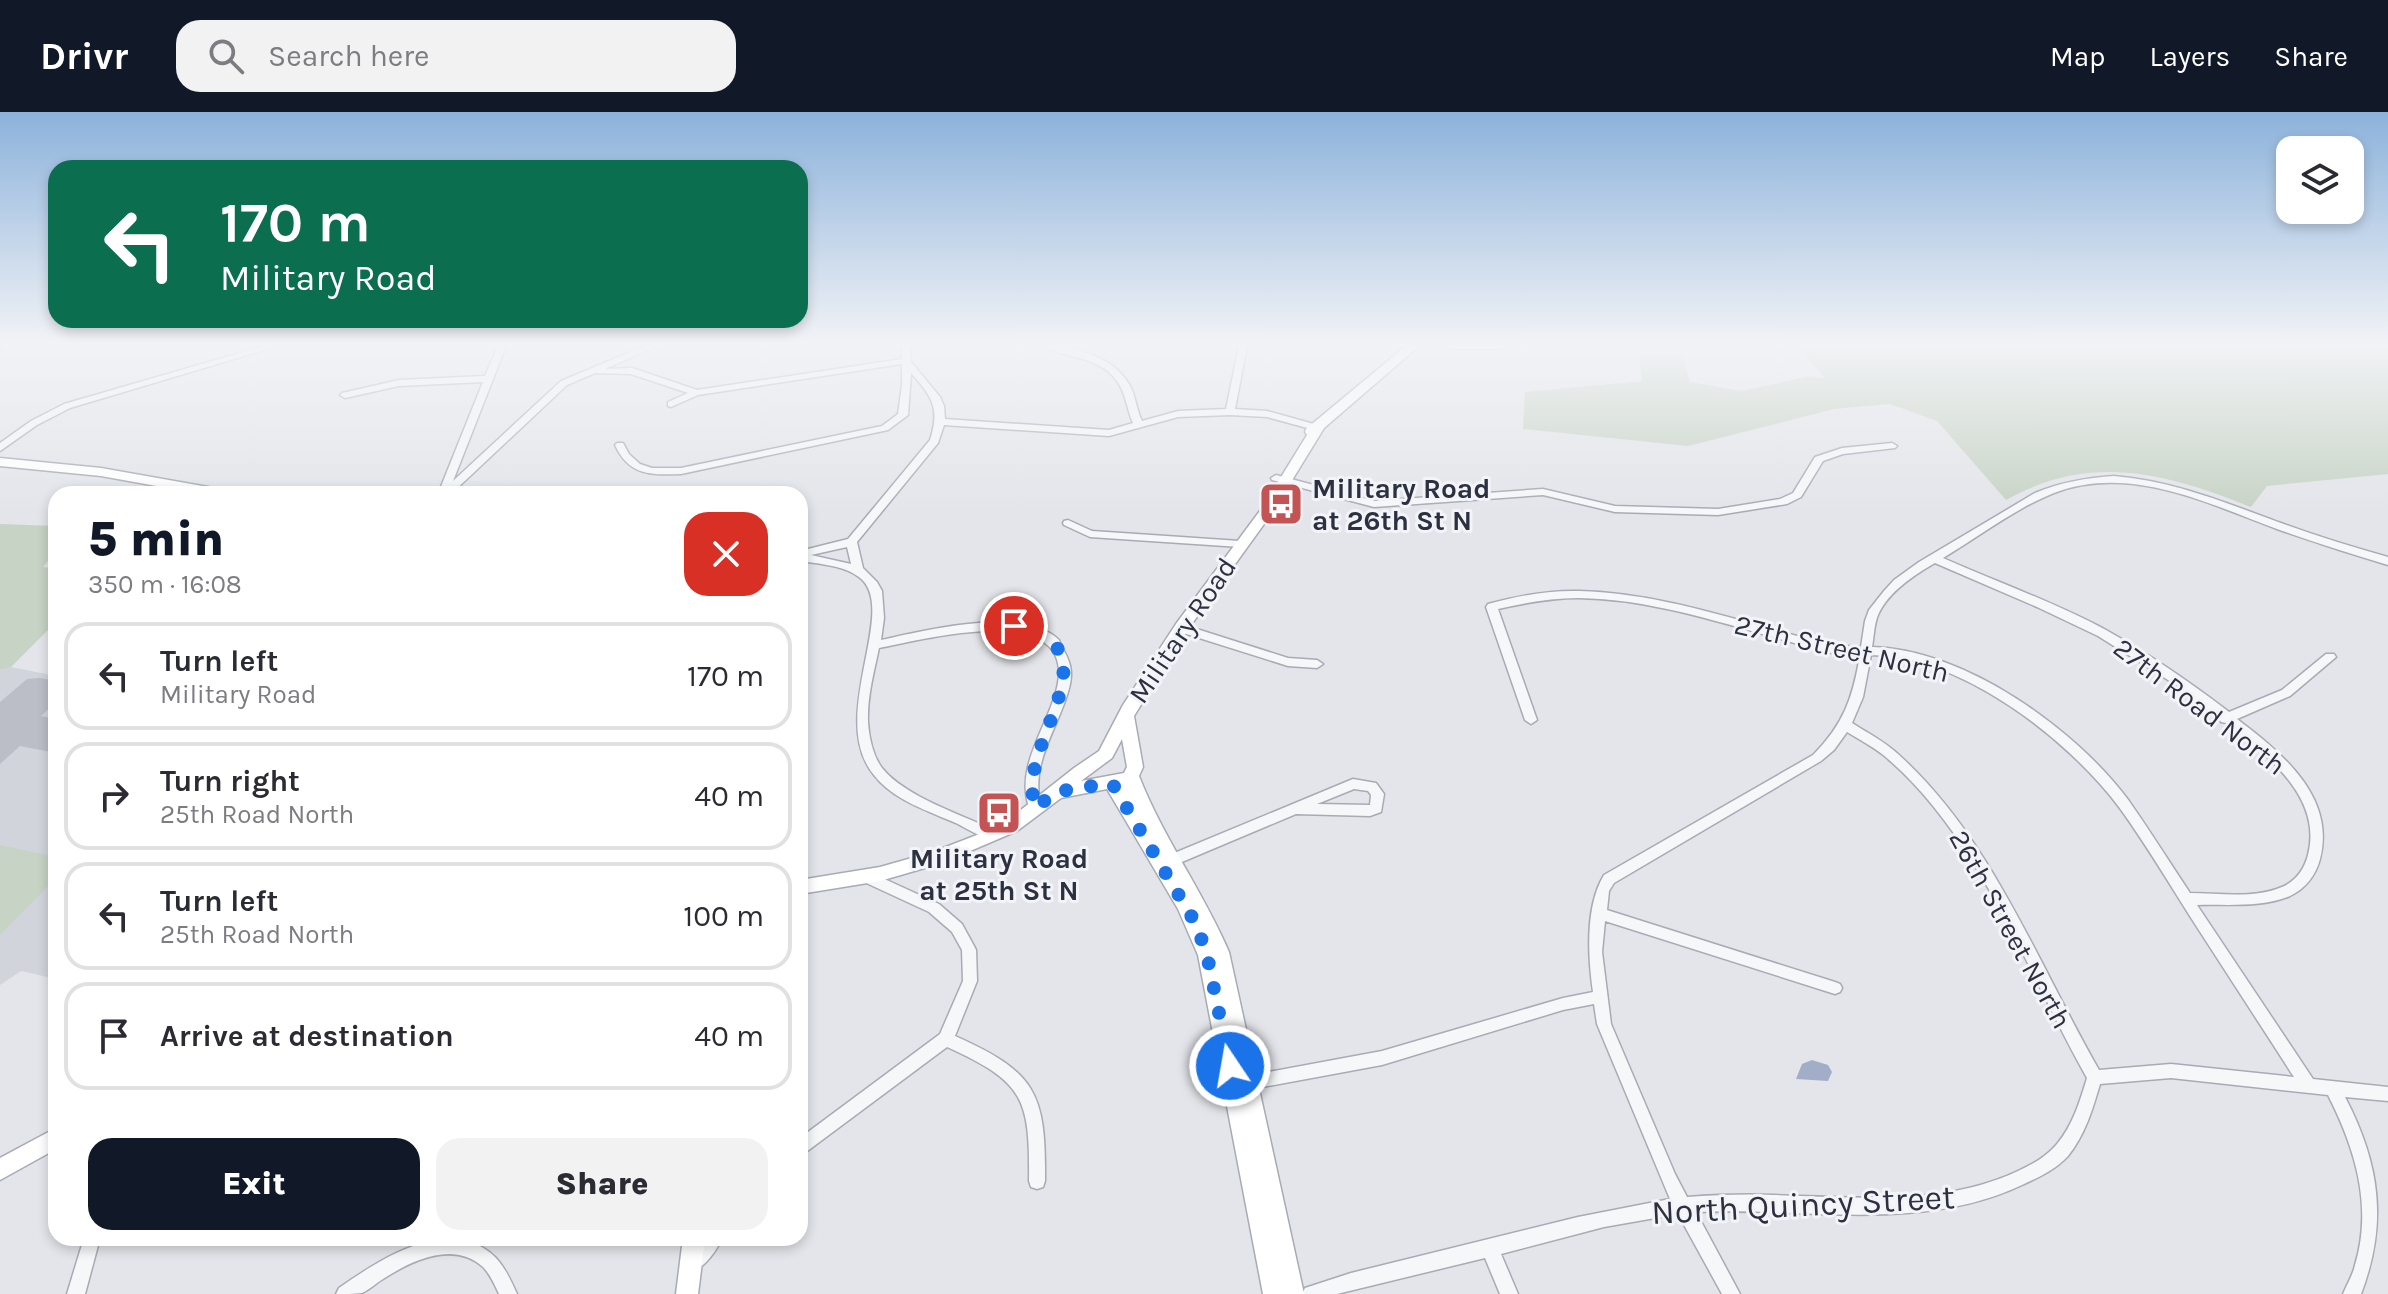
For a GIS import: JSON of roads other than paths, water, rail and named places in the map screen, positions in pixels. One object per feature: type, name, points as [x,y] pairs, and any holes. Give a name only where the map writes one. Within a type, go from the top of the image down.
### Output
[{"type":"main road","name":"Military Road","points":[[808,886],[867,877],[991,835],[1036,808],[1105,755],[1181,628],[1281,479],[1318,428],[1349,401]]},
{"type":"main road","points":[[0,462],[101,472],[172,486]]},
{"type":"main road","name":"Military Road","points":[[1055,792],[1121,775],[1126,717]]},
{"type":"main road","points":[[1121,775],[1103,770],[1105,755],[1121,751],[1121,775],[1213,953],[1293,1294]]},
{"type":"main road","points":[[1242,1084],[1274,1294]]},
{"type":"main road","points":[[0,1170],[48,1143]]},
{"type":"main road","points":[[687,1294],[692,1246]]},
{"type":"street","points":[[0,448],[34,423],[84,401]]},
{"type":"street","points":[[447,486],[479,401]]},
{"type":"street","points":[[453,486],[544,401]]},
{"type":"street","points":[[671,404],[677,401]]},
{"type":"street","points":[[620,445],[625,460],[643,470],[697,468],[885,428],[903,415],[905,401]]},
{"type":"street","points":[[808,554],[852,542],[922,461],[942,422],[937,401]]},
{"type":"street","points":[[1129,401],[1139,425]]},
{"type":"street","points":[[1230,412],[1232,401]]},
{"type":"street","points":[[942,422],[1096,433],[1122,431],[1178,414],[1230,412],[1267,414],[1318,428]]},
{"type":"street","points":[[1281,479],[1374,504],[1543,492],[1615,509],[1718,512],[1783,502],[1797,495],[1819,459],[1842,451],[1892,446]]},
{"type":"street","points":[[1731,1294],[1681,1206],[1604,1024],[1595,952],[1602,890],[1614,875],[1817,758],[1848,726],[1867,651],[1870,622],[1880,602],[1907,576],[2036,497],[2061,486],[2105,479],[2147,481],[2204,496],[2336,546],[2388,561]]},
{"type":"street","points":[[1068,523],[1099,536],[1240,544]]},
{"type":"street","points":[[852,542],[861,573],[877,595],[875,645],[861,717],[862,736],[879,772],[907,798],[954,815],[991,835]]},
{"type":"street","points":[[808,558],[844,565],[861,573]]},
{"type":"street","name":"27th Road North","points":[[1936,559],[2105,635],[2225,719],[2277,760],[2304,790],[2317,819],[2315,861],[2304,882],[2286,893],[2189,899]]},
{"type":"street","name":"27th Street North","points":[[1531,720],[1492,607],[1517,599],[1565,595],[1626,598],[1685,610],[1835,650],[1894,654],[1949,670],[1995,691],[2044,725],[2091,767],[2123,803],[2189,899],[2309,1086]]},
{"type":"street","points":[[875,645],[999,625],[1025,628],[1051,640],[1059,649],[1065,673],[1032,772],[1029,793],[1036,808]]},
{"type":"street","points":[[1181,628],[1288,662],[1317,664]]},
{"type":"street","points":[[2225,719],[2286,693],[2330,657]]},
{"type":"street","name":"26th Street North","points":[[1848,726],[1897,759],[1939,803],[1977,856],[2052,1005],[2095,1077]]},
{"type":"street","points":[[1167,862],[1358,783],[1372,786],[1379,801],[1370,811],[1297,809]]},
{"type":"street","points":[[808,1141],[946,1039],[970,981],[969,950],[957,928],[934,908],[867,877]]},
{"type":"street","points":[[1599,913],[1835,988]]},
{"type":"street","points":[[1242,1084],[1382,1058],[1563,1004],[1599,997]]},
{"type":"street","points":[[946,1039],[995,1060],[1025,1093],[1039,1129],[1037,1181]]},
{"type":"street","points":[[2095,1077],[2171,1071],[2388,1094]]},
{"type":"street","name":"North Quincy Street","points":[[1311,1294],[1642,1211],[1729,1202],[1919,1204],[1999,1186],[2041,1168],[2071,1142],[2095,1077]]},
{"type":"street","points":[[2333,1089],[2355,1129],[2368,1164],[2373,1207],[2369,1253],[2352,1294]]},
{"type":"street","points":[[76,1294],[90,1246]]},
{"type":"street","points":[[345,1294],[407,1258],[442,1246]]},
{"type":"street","points":[[456,1246],[466,1247],[489,1261],[508,1294]]},
{"type":"street","points":[[688,1268],[707,1246]]},
{"type":"street","points":[[1490,1249],[1509,1294]]},
{"type":"water","points":[[1812,1060],[1828,1065],[1832,1072],[1828,1081],[1796,1079],[1802,1064]]},
{"type":"place","name":"Military Road at 26th St N","points":[[1281,504]]},
{"type":"place","name":"Military Road at 25th St N","points":[[999,813]]}]
